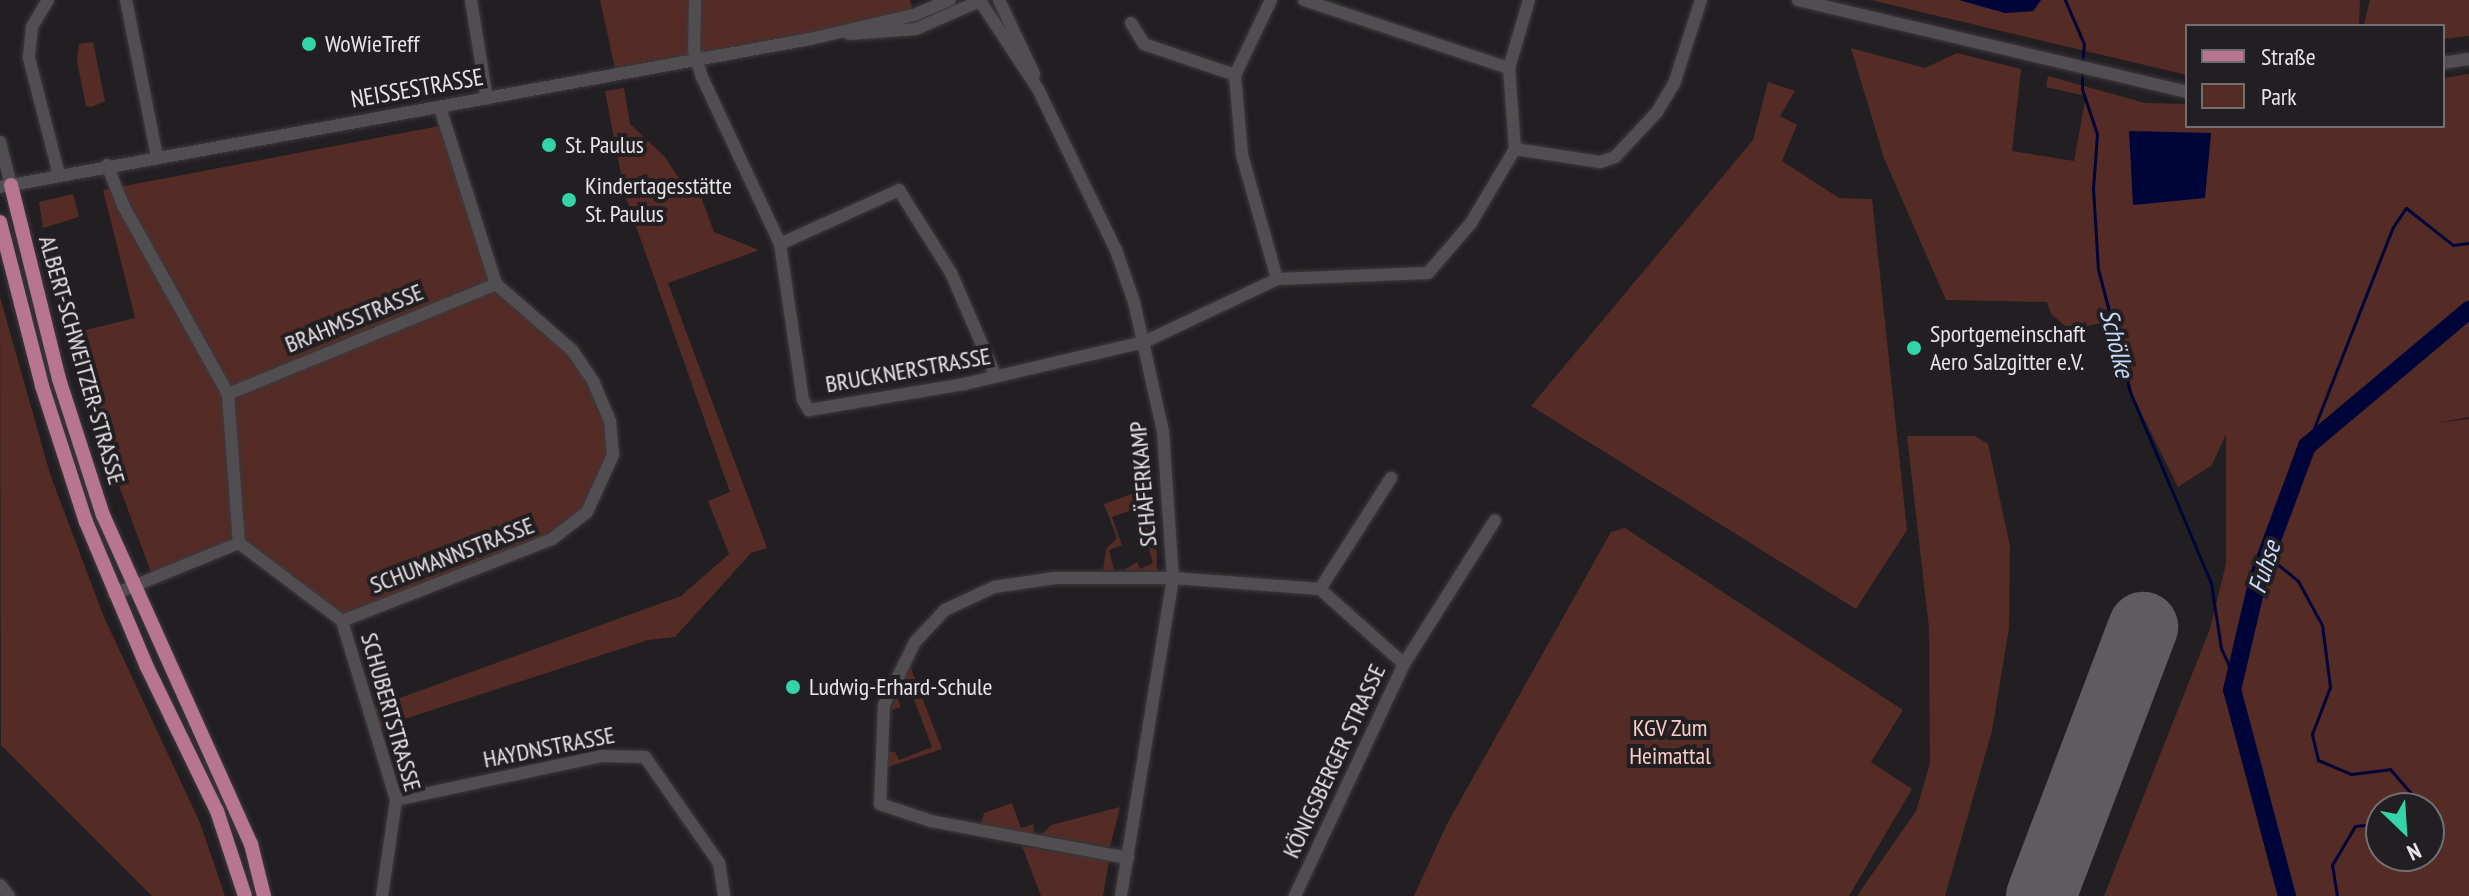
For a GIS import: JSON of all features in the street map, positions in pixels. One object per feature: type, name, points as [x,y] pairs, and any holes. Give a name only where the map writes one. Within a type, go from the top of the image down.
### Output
[{"type":"main road","name":"ALBERT-SCHWEITZER-STRASSE","points":[[5,186],[59,379],[132,587],[246,831],[264,896]]},
{"type":"main road","name":"ALBERT-SCHWEITZER-STRASSE","points":[[0,222],[61,449],[114,594],[217,811],[245,896]]},
{"type":"street","points":[[48,0],[32,27],[29,58],[59,175]]},
{"type":"street","points":[[126,0],[157,156]]},
{"type":"street","points":[[471,0],[487,99]]},
{"type":"street","points":[[695,0],[696,58]]},
{"type":"street","name":"NEISSESTRASSE","points":[[841,33],[912,8],[950,0]]},
{"type":"street","name":"NEISSESTRASSE","points":[[5,186],[841,33],[916,29],[981,0]]},
{"type":"street","name":"SCHÄFERKAMP","points":[[981,0],[1038,89]]},
{"type":"street","name":"SCHÄFERKAMP","points":[[999,0],[1038,89],[1116,250],[1144,342],[1163,432],[1173,578],[1121,896]]},
{"type":"street","points":[[1271,0],[1235,75],[1242,155],[1277,279],[1428,273],[1465,231],[1515,149],[1509,68],[1529,0]]},
{"type":"street","points":[[1304,0],[1509,68]]},
{"type":"street","points":[[1515,149],[1600,162],[1615,157],[1657,112],[1674,84],[1690,48],[1701,0]]},
{"type":"street","points":[[1798,0],[2185,92]]},
{"type":"street","points":[[1131,23],[1144,44],[1235,75]]},
{"type":"street","name":"BRUCKNERSTRASSE","points":[[696,58],[780,244],[803,400],[809,410],[996,377],[1144,342],[1277,279]]},
{"type":"street","points":[[2445,63],[2469,59]]},
{"type":"street","points":[[440,107],[496,284]]},
{"type":"street","name":"ALBERT-SCHWEITZER-STRASSE","points":[[0,142],[5,186]]},
{"type":"street","points":[[107,165],[124,207],[228,394],[239,543],[114,594]]},
{"type":"street","points":[[780,244],[899,190],[951,273],[996,377]]},
{"type":"street","name":"BRAHMSSTRASSE","points":[[228,394],[496,284]]},
{"type":"street","name":"SCHUMANNSTRASSE","points":[[342,621],[533,550],[573,525],[600,492],[613,455],[610,421],[593,381],[572,350],[496,284]]},
{"type":"street","points":[[1128,858],[885,809],[878,782],[884,705],[915,642],[945,610],[994,587],[1055,578],[1173,578],[1320,589],[1391,478]]},
{"type":"street","points":[[1404,664],[1495,520]]},
{"type":"street","name":"SCHUBERTSTRASSE","points":[[239,543],[342,621],[396,800],[382,896]]},
{"type":"street","name":"KÖNIGSBERGER STRASSE","points":[[1295,896],[1404,664],[1320,589]]},
{"type":"street","name":"HAYDNSTRASSE","points":[[396,800],[602,756],[645,757],[719,863],[724,896]]},
{"type":"street","points":[[0,885],[9,896]]},
{"type":"green space","points":[[600,0],[910,0],[914,15],[616,73]]},
{"type":"green space","points":[[1871,0],[1959,0],[2006,13],[2033,11],[2041,0],[2360,0],[2359,24],[2185,24],[2185,75]]},
{"type":"green space","points":[[2370,0],[2469,0],[2469,36],[2445,39],[2445,24],[2364,24]]},
{"type":"green space","points":[[93,42],[105,101],[92,107],[86,106],[77,61],[79,44]]},
{"type":"green space","points":[[1851,48],[1925,68],[1957,53],[2021,69],[2012,151],[2074,161],[2086,96],[2046,87],[2048,76],[2145,103],[2185,104],[2185,128],[2445,128],[2445,78],[2469,74],[2469,417],[2435,423],[2469,419],[2469,896],[2104,896],[2210,629],[2226,564],[2226,434],[2212,465],[2178,487],[2133,396],[2117,326],[2110,321],[2070,330],[2051,314],[2047,302],[1946,300],[1884,158]]},
{"type":"green space","points":[[1768,82],[1795,91],[1780,116],[1797,125],[1782,161],[1839,198],[1872,199],[1907,530],[1856,609],[1531,406],[1753,140]]},
{"type":"green space","points":[[624,88],[630,124],[665,157],[686,189],[701,197],[714,232],[759,250],[668,283],[767,548],[751,553],[675,637],[648,640],[380,727],[375,707],[681,596],[729,554],[708,501],[730,492],[625,195],[605,91]]},
{"type":"green space","points":[[445,125],[496,284],[536,316],[593,381],[613,455],[573,525],[342,621],[239,543],[153,578],[94,417],[73,333],[135,318],[103,190]]},
{"type":"green space","points":[[73,194],[79,217],[43,228],[39,202]]},
{"type":"green space","points":[[0,297],[50,474],[103,615],[200,823],[225,896],[152,896],[1,745]]},
{"type":"green space","points":[[1907,436],[1975,436],[1988,444],[2010,546],[2009,628],[1992,731],[1945,896],[1857,896],[1916,811],[1930,763],[1929,628]]},
{"type":"green space","points":[[1137,492],[1155,492],[1156,518],[1145,519],[1140,507],[1112,517],[1122,545],[1109,550],[1114,570],[1103,570],[1106,549],[1117,538],[1104,504]]},
{"type":"green space","points":[[1156,527],[1157,571],[1124,570],[1137,562],[1140,569],[1153,563],[1143,528]]},
{"type":"green space","name":"KGV Zum Heimattal","points":[[1625,528],[1903,710],[1871,762],[1912,789],[1849,896],[1414,896],[1447,824],[1611,532]]},
{"type":"green space","points":[[909,663],[942,749],[888,767],[888,752],[895,752],[899,760],[932,747],[912,694],[898,699],[901,707],[891,710]]},
{"type":"green space","points":[[1012,803],[1021,828],[1034,824],[1033,834],[981,824],[984,813]]},
{"type":"green space","points":[[1120,807],[1110,847],[1041,835],[1051,825]]},
{"type":"green space","points":[[1022,846],[1109,861],[1103,896],[1041,896]]},
{"type":"shaded area","points":[[1959,0],[2041,0],[2033,11],[2005,13]]},
{"type":"shaded area","points":[[2129,131],[2211,133],[2205,198],[2133,205]]},
{"type":"waterway","name":"Schölke","points":[[2065,0],[2084,44],[2082,64]]},
{"type":"waterway","name":"Schölke","points":[[2082,72],[2082,89],[2097,134],[2093,188],[2098,269],[2130,392],[2211,583],[2221,648],[2232,673]]},
{"type":"waterway","points":[[2307,446],[2393,227],[2406,208],[2453,245],[2469,243]]},
{"type":"waterway","name":"Fuhse","points":[[2287,896],[2232,690],[2259,575],[2307,446],[2469,310]]},
{"type":"waterway","points":[[2274,533],[2276,563],[2298,581],[2322,625],[2330,687],[2312,734],[2318,760],[2351,774],[2390,769],[2410,792]]},
{"type":"waterway","points":[[2337,896],[2332,865],[2355,826],[2365,825]]},
{"type":"runway","points":[[2041,896],[2143,627]]},
{"type":"place","name":"WoWieTreff","points":[[309,44]]},
{"type":"place","name":"St. Paulus","points":[[549,145]]},
{"type":"place","name":"Kindertagesstätte St. Paulus","points":[[569,200]]},
{"type":"place","name":"Sportgemeinschaft Aero Salzgitter e.V.","points":[[1914,348]]},
{"type":"place","name":"Ludwig-Erhard-Schule","points":[[793,687]]}]
